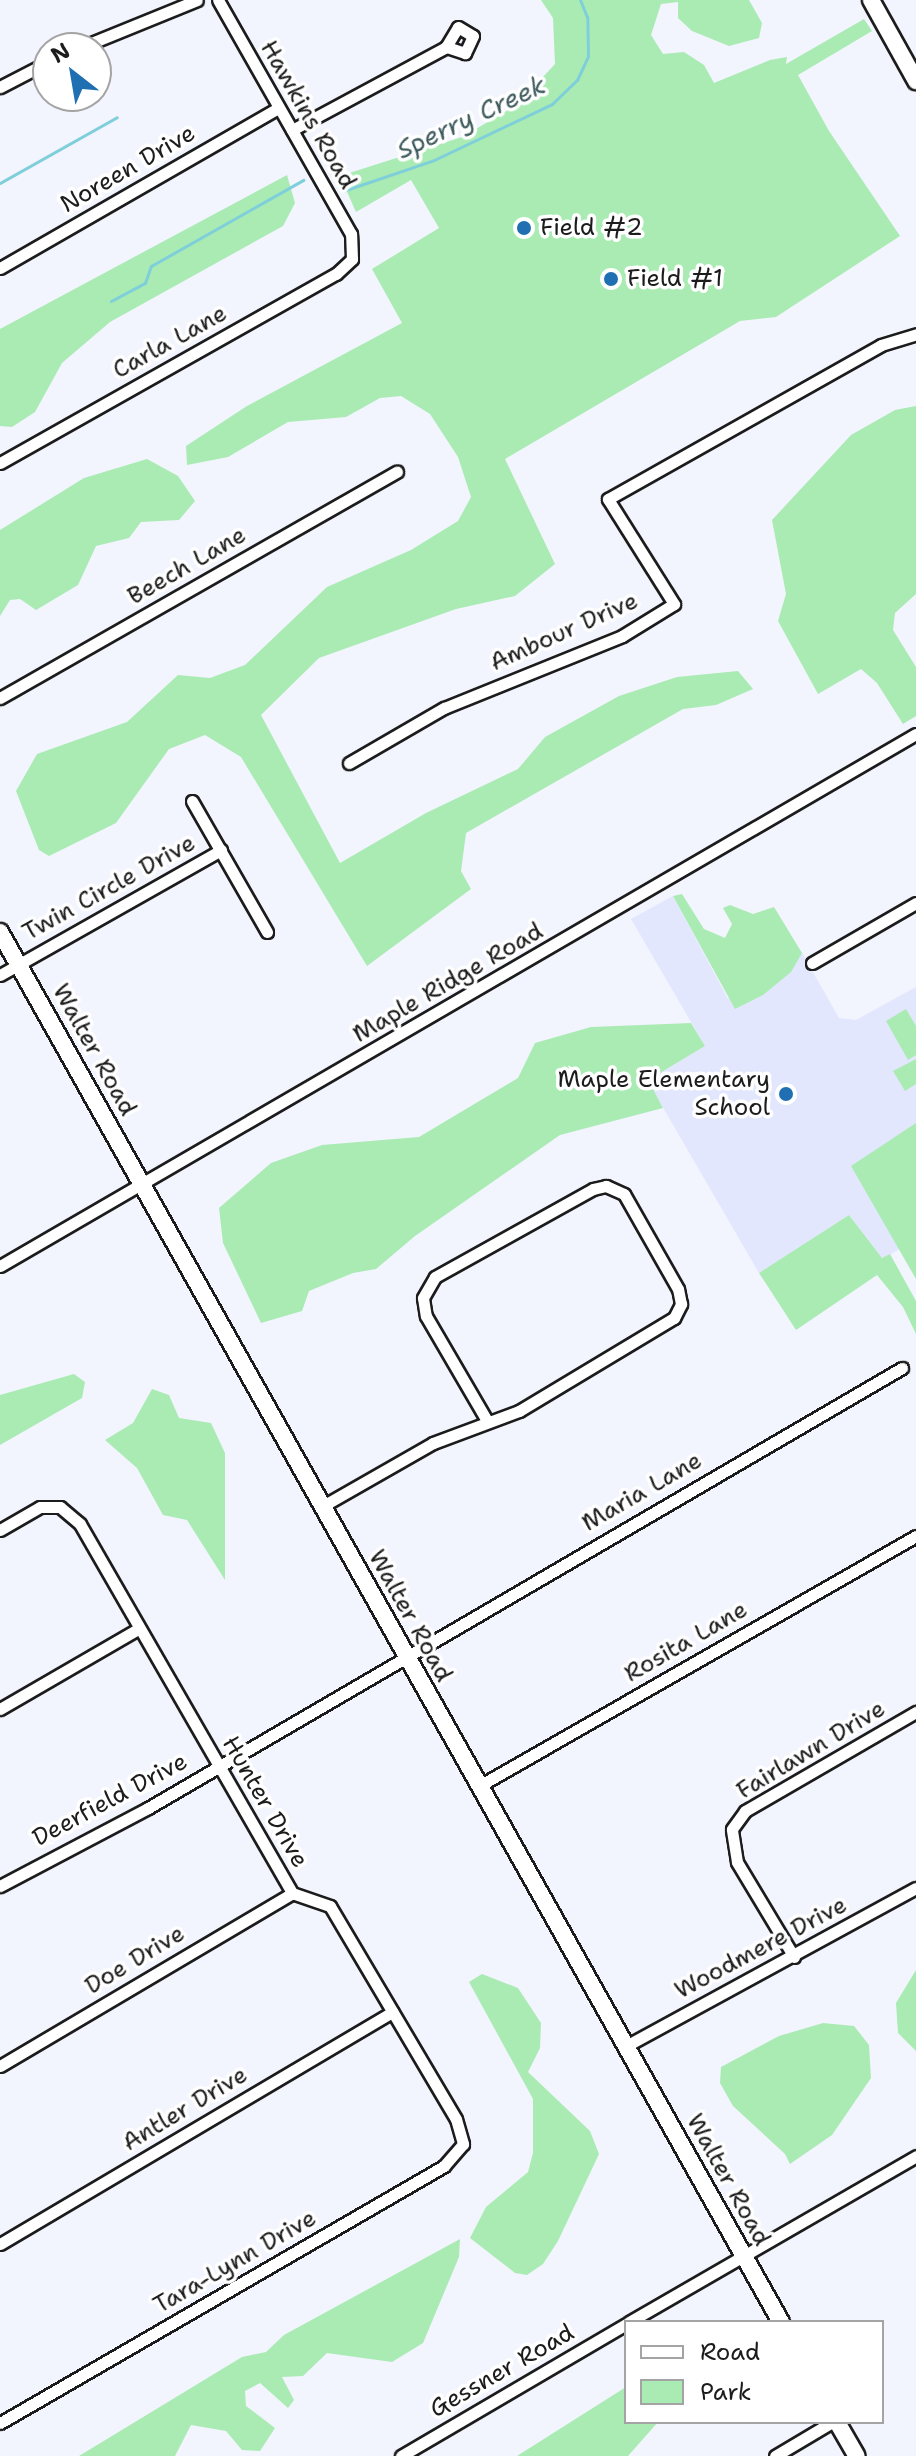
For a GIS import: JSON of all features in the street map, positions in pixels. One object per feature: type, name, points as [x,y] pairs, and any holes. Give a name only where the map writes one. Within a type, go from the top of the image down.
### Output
[{"type":"street","points":[[112,35],[197,0]]},
{"type":"street","name":"Hawkins Road","points":[[218,0],[351,234],[355,253]]},
{"type":"street","points":[[871,0],[916,81]]},
{"type":"street","points":[[292,130],[446,47]]},
{"type":"street","points":[[0,87],[32,70]]},
{"type":"street","name":"Noreen Drive","points":[[0,268],[278,108]]},
{"type":"street","name":"Carla Lane","points":[[0,463],[336,274],[355,253]]},
{"type":"street","name":"Ambour Drive","points":[[349,763],[444,708],[622,636],[674,604],[608,499],[881,345],[916,334]]},
{"type":"street","name":"Beech Lane","points":[[0,698],[397,472]]},
{"type":"street","name":"Maple Ridge Road","points":[[0,1266],[916,734]]},
{"type":"street","name":"Twin Circle Drive","points":[[192,801],[267,932]]},
{"type":"street","name":"Twin Circle Drive","points":[[0,975],[221,850]]},
{"type":"street","points":[[812,963],[916,903]]},
{"type":"street","name":"Walter Road","points":[[0,932],[780,2320]]},
{"type":"street","points":[[321,1507],[433,1443],[486,1419],[519,1411],[674,1318],[681,1304],[678,1289],[624,1194],[606,1186],[593,1189],[435,1277],[423,1298],[426,1316],[486,1419]]},
{"type":"street","name":"Maria Lane","points":[[405,1655],[902,1368]]},
{"type":"street","name":"Hunter Drive","points":[[0,1530],[40,1507],[60,1507],[80,1524],[292,1893],[330,1906],[456,2119]]},
{"type":"street","name":"Rosita Lane","points":[[479,1786],[916,1536]]},
{"type":"street","points":[[0,1709],[138,1629]]},
{"type":"street","name":"Deerfield Drive","points":[[0,1886],[218,1766],[405,1655]]},
{"type":"street","name":"Fairlawn Drive","points":[[794,1957],[737,1862],[732,1829],[745,1811],[916,1712]]},
{"type":"street","name":"Woodmere Drive","points":[[626,2046],[916,1888]]},
{"type":"street","name":"Doe Drive","points":[[0,2066],[292,1893]]},
{"type":"street","name":"Antler Drive","points":[[0,2244],[392,2012]]},
{"type":"street","name":"Tara-Lynn Drive","points":[[0,2423],[444,2166],[463,2144],[456,2119]]},
{"type":"street","name":"Gessner Road","points":[[633,2320],[916,2156]]},
{"type":"street","name":"Gessner Road","points":[[401,2456],[624,2325]]},
{"type":"street","points":[[775,2456],[831,2424]]},
{"type":"street","points":[[836,2424],[857,2456]]},
{"type":"shaded area","name":"Maple Elementary School","points":[[673,896],[728,999],[802,953],[839,1018],[856,1020],[916,987],[916,1239],[883,1259],[849,1215],[759,1273],[647,1080],[705,1046],[631,919]]},
{"type":"green space","points":[[541,0],[749,0],[762,23],[759,38],[729,46],[692,31],[678,18],[678,2],[661,4],[651,35],[663,54],[684,52],[704,65],[714,83],[770,60],[787,57],[786,64],[864,19],[872,31],[798,75],[829,131],[900,236],[776,317],[740,321],[505,459],[555,564],[515,596],[456,609],[319,658],[261,715],[340,863],[426,813],[518,769],[545,737],[619,696],[677,677],[738,671],[753,689],[716,705],[683,709],[466,833],[461,871],[471,889],[367,966],[241,757],[205,735],[169,749],[116,823],[49,856],[39,850],[16,791],[37,754],[127,722],[178,675],[210,678],[245,665],[327,587],[411,550],[458,521],[471,497],[458,457],[430,414],[401,396],[380,398],[346,417],[288,422],[228,457],[187,465],[186,446],[247,406],[402,323],[372,269],[439,228],[411,180],[356,212],[340,176],[462,137],[517,105],[555,64],[553,18]]},
{"type":"green space","points":[[287,175],[295,203],[283,226],[110,322],[62,363],[35,412],[12,427],[0,426],[0,329]]},
{"type":"green space","points":[[916,406],[916,594],[895,613],[893,630],[916,667],[916,716],[903,724],[877,683],[861,669],[818,694],[778,621],[786,594],[772,520],[851,435],[895,410]]},
{"type":"green space","points":[[147,459],[178,476],[195,501],[179,520],[141,522],[129,538],[96,546],[78,585],[36,610],[20,599],[10,600],[0,616],[0,530],[84,478]]},
{"type":"green space","points":[[682,894],[704,929],[725,938],[732,924],[723,908],[730,905],[753,914],[774,907],[802,953],[791,972],[763,995],[735,1009],[673,896]]},
{"type":"green space","points":[[906,1009],[916,1026],[916,1055],[908,1060],[886,1021]]},
{"type":"green space","points":[[691,1023],[705,1046],[648,1080],[663,1108],[560,1135],[415,1236],[376,1269],[353,1273],[309,1291],[302,1311],[261,1323],[223,1243],[219,1208],[271,1163],[322,1145],[419,1137],[518,1078],[535,1043],[591,1027]]},
{"type":"green space","points":[[916,1059],[916,1084],[905,1091],[893,1071]]},
{"type":"green space","points":[[916,1123],[916,1279],[851,1166]]},
{"type":"green space","points":[[849,1215],[882,1258],[890,1254],[916,1301],[916,1334],[903,1307],[877,1275],[796,1330],[759,1273]]},
{"type":"green space","points":[[74,1374],[85,1382],[82,1398],[0,1445],[0,1395]]},
{"type":"green space","points":[[152,1389],[169,1395],[179,1418],[211,1423],[225,1453],[225,1580],[187,1520],[163,1515],[137,1468],[105,1440],[133,1423]]},
{"type":"green space","points":[[916,1970],[916,2051],[898,2033],[896,2003]]},
{"type":"green space","points":[[482,1974],[518,1988],[541,2023],[540,2048],[528,2072],[590,2131],[599,2154],[558,2241],[543,2264],[527,2275],[515,2273],[470,2238],[486,2207],[528,2172],[533,2153],[533,2099],[469,1982]]},
{"type":"green space","points":[[823,2023],[854,2026],[869,2045],[871,2078],[832,2135],[790,2164],[785,2154],[733,2106],[720,2083],[721,2067],[779,2036]]},
{"type":"green space","points":[[460,2239],[459,2257],[423,2343],[392,2362],[327,2353],[303,2376],[282,2377],[294,2400],[288,2408],[260,2383],[245,2391],[246,2406],[275,2428],[260,2451],[242,2450],[226,2431],[191,2425],[175,2456],[79,2456],[242,2357],[266,2352],[284,2335]]},
{"type":"green space","points":[[624,2388],[624,2424],[656,2424],[628,2456],[517,2456]]},
{"type":"waterway","name":"Sperry Creek","points":[[343,191],[434,160],[552,104],[577,80],[588,56],[587,17],[580,0]]},
{"type":"waterway","points":[[0,183],[117,117]]},
{"type":"waterway","name":"Sperry Creek","points":[[111,301],[145,283],[151,266],[303,180]]},
{"type":"place","name":"Field #2","points":[[524,228]]},
{"type":"place","name":"Field #1","points":[[611,279]]},
{"type":"place","name":"Maple Elementary School","points":[[786,1094]]}]
